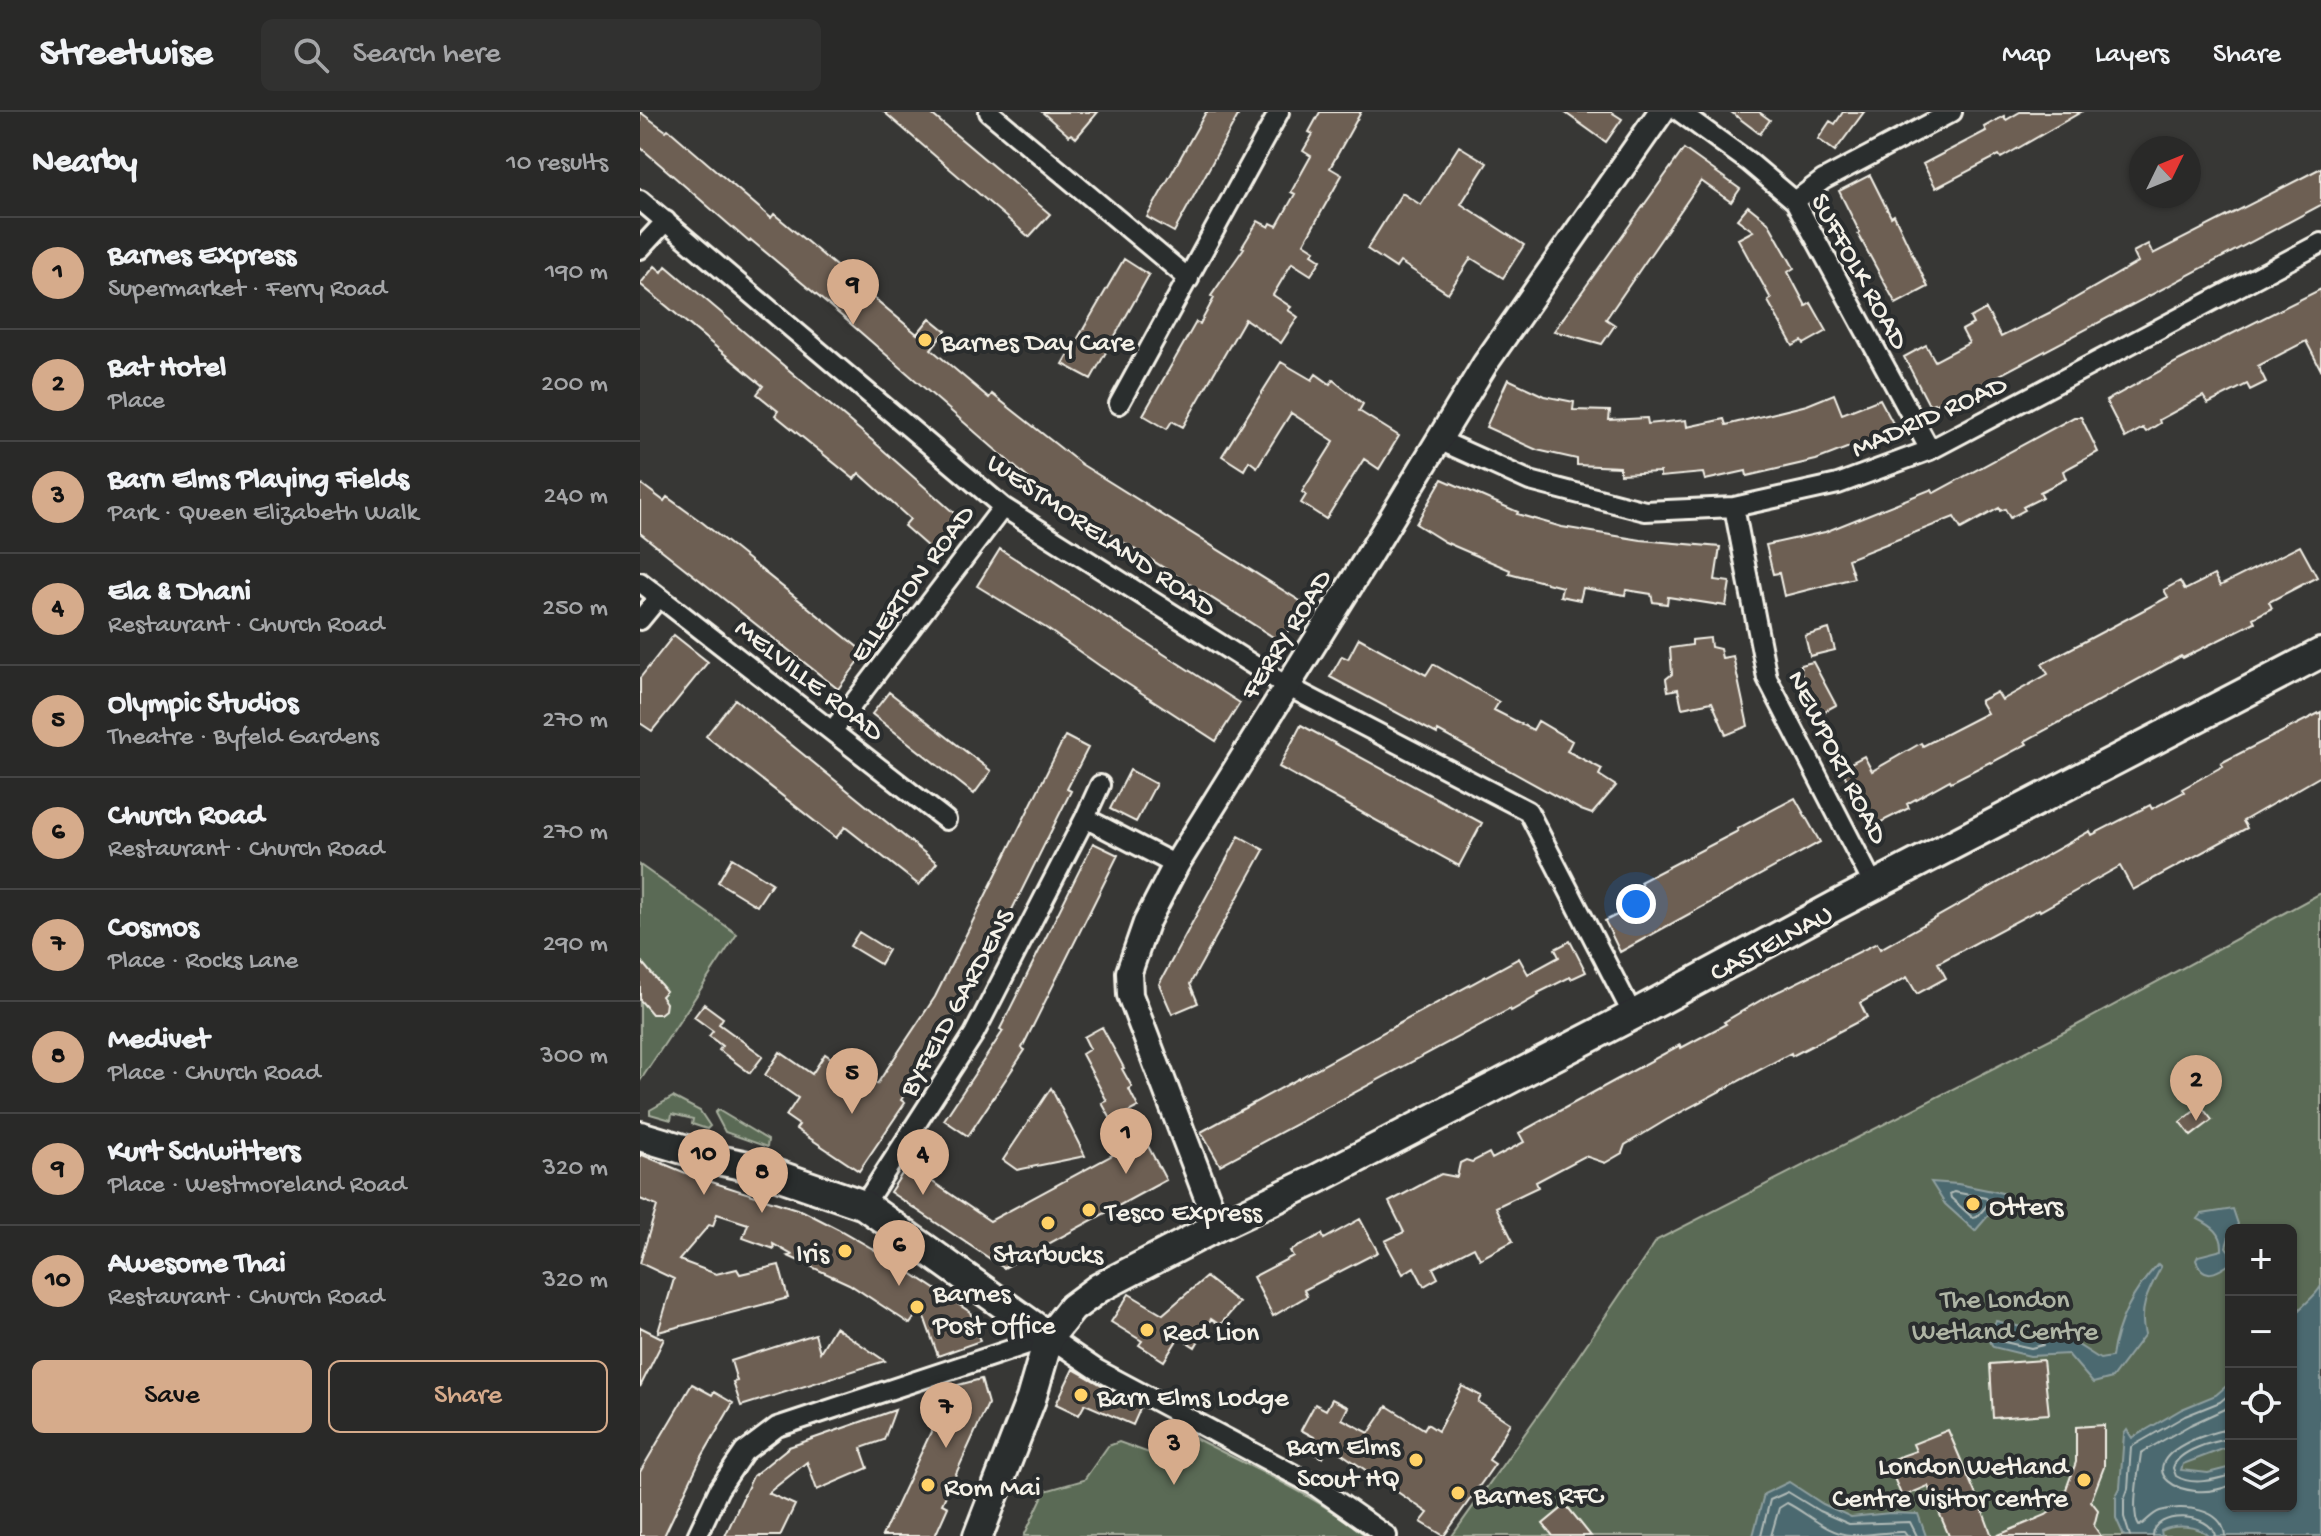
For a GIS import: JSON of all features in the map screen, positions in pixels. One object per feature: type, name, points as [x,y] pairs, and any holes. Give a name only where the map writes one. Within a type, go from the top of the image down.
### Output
[{"type":"main road","name":"CASTELNAU","points":[[1049,1337],[1072,1308],[1099,1288],[1218,1226],[1281,1198],[2321,653]]},
{"type":"main road","points":[[640,1136],[779,1175],[864,1205],[1049,1337],[1031,1399],[978,1536]]},
{"type":"street","points":[[989,112],[1189,279]]},
{"type":"street","points":[[1119,404],[1279,112]]},
{"type":"street","name":"FERRY ROAD","points":[[1218,1226],[1130,995],[1129,972],[1146,923],[1176,865],[1285,685],[1485,364],[1661,112]]},
{"type":"street","name":"SUFFOLK ROAD","points":[[1680,112],[1749,162],[1795,201],[1930,450]]},
{"type":"street","points":[[1795,201],[1823,180],[1952,112]]},
{"type":"street","name":"WESTMORELAND ROAD","points":[[640,200],[1003,507],[1285,685],[1528,811],[1633,1015]]},
{"type":"street","points":[[640,249],[666,221]]},
{"type":"street","name":"MADRID ROAD","points":[[1439,440],[1530,481],[1645,511],[1734,507],[1838,484],[1930,450],[2321,243]]},
{"type":"street","name":"ELLERTON ROAD","points":[[833,730],[1003,507]]},
{"type":"street","name":"NEWPORT ROAD","points":[[1734,507],[1767,678],[1874,886]]},
{"type":"street","name":"MELVILLE ROAD","points":[[640,582],[946,820]]},
{"type":"street","points":[[640,620],[659,597]]},
{"type":"street","name":"BYFELD GARDENS","points":[[864,1205],[974,1034],[1100,785]]},
{"type":"street","points":[[1085,818],[1176,865]]},
{"type":"street","points":[[697,1536],[719,1489],[744,1452],[777,1427],[1049,1337],[1096,1369],[1314,1485],[1387,1536]]},
{"type":"green space","points":[[640,865],[737,934],[640,1081]]},
{"type":"green space","name":"The London Wetland Centre","points":[[2321,893],[2321,1536],[1452,1536],[1657,1240],[2068,1030]]},
{"type":"green space","points":[[673,1097],[700,1111],[710,1126],[707,1129],[692,1124],[693,1119],[672,1114],[671,1120],[650,1114],[650,1110]]},
{"type":"green space","points":[[718,1110],[768,1140],[767,1147],[725,1132],[715,1113]]},
{"type":"green space","points":[[1195,1438],[1305,1495],[1366,1536],[1024,1536],[1045,1491],[1084,1480],[1108,1446],[1119,1442],[1160,1457]]},
{"type":"water","points":[[1931,1182],[2007,1194],[1975,1231],[1945,1204]]},
{"type":"water","points":[[2233,1209],[2238,1224],[2225,1224],[2225,1267],[2210,1273],[2202,1270],[2196,1260],[2198,1256],[2222,1250],[2222,1244],[2216,1231],[2198,1219],[2202,1214]]},
{"type":"water","points":[[2158,1264],[2161,1267],[2144,1307],[2145,1334],[2112,1378],[2093,1383],[2068,1354],[2030,1356],[1993,1347],[1988,1337],[1996,1321],[2067,1338],[2100,1359],[2112,1357],[2128,1307]]},
{"type":"water","points":[[2321,1286],[2321,1536],[2209,1536],[2199,1530],[2179,1527],[2161,1531],[2162,1536],[2124,1536],[2116,1518],[2116,1496],[2120,1488],[2124,1434],[2127,1430],[2132,1438],[2182,1409],[2216,1395],[2225,1387],[2225,1448],[2183,1464],[2181,1470],[2208,1473],[2225,1469],[2225,1512],[2297,1512],[2297,1311]]},
{"type":"water","points":[[1789,1482],[1823,1504],[1851,1517],[1918,1514],[1926,1536],[1753,1536],[1764,1494]]},
{"type":"building","points":[[640,112],[666,131],[668,129],[771,218],[774,214],[917,334],[930,318],[946,331],[931,349],[989,398],[992,394],[1081,464],[1305,604],[1281,642],[1044,492],[844,318],[751,240],[749,242],[640,147]]},
{"type":"building","points":[[884,112],[929,112],[1050,214],[1029,237]]},
{"type":"building","points":[[1042,112],[1098,112],[1076,138],[1071,134],[1069,136]]},
{"type":"building","points":[[1206,112],[1240,112],[1174,232],[1147,217]]},
{"type":"building","points":[[1320,112],[1361,112],[1330,168],[1342,175],[1304,243],[1315,250],[1312,254],[1321,260],[1311,275],[1292,263],[1273,295],[1291,307],[1288,310],[1298,317],[1281,343],[1245,319],[1183,427],[1172,421],[1167,429],[1143,415],[1196,322],[1200,324],[1214,298],[1211,296],[1244,248],[1258,221],[1269,227],[1271,223],[1277,226],[1311,156],[1303,151]]},
{"type":"building","points":[[1564,112],[1611,112],[1622,119],[1606,142]]},
{"type":"building","points":[[1731,112],[1759,112],[1770,120],[1760,134]]},
{"type":"building","points":[[1843,112],[1864,112],[1835,151],[1818,139],[1830,121],[1835,124]]},
{"type":"building","points":[[2020,112],[2081,112],[2001,158],[1999,155],[1936,188],[1923,164],[1986,131],[1984,127],[2004,116],[2006,120]]},
{"type":"building","points":[[1459,146],[1487,163],[1461,204],[1524,245],[1503,278],[1471,258],[1448,293],[1400,262],[1396,268],[1367,249],[1402,193],[1421,205]]},
{"type":"building","points":[[1684,149],[1740,189],[1731,202],[1701,181],[1606,319],[1615,325],[1602,344],[1554,331]]},
{"type":"building","points":[[2321,168],[2321,205],[1962,395],[1960,391],[1935,405],[1929,405],[1904,357],[1926,345],[1935,361],[1969,343],[1962,330],[1973,324],[1970,318],[1986,309],[2001,337],[2138,262],[2133,252],[2148,244],[2153,254]]},
{"type":"building","points":[[1870,175],[1891,217],[1894,215],[1928,287],[1896,304],[1858,234],[1839,191]]},
{"type":"building","points":[[1748,206],[1768,222],[1794,268],[1788,272],[1806,306],[1811,303],[1827,331],[1804,344],[1802,341],[1793,346],[1738,239],[1753,231],[1737,219]]},
{"type":"building","points":[[1124,259],[1149,275],[1091,379],[1063,364]]},
{"type":"building","points":[[655,266],[662,272],[666,266],[963,521],[936,554],[904,526],[910,519],[859,473],[854,479],[775,415],[778,411],[757,394],[763,386],[640,284]]},
{"type":"building","points":[[2321,289],[2321,370],[2306,341],[2258,366],[2266,382],[2250,390],[2247,384],[2208,404],[2203,396],[2159,420],[2160,423],[2146,432],[2143,428],[2125,438],[2106,401]]},
{"type":"building","points":[[1281,362],[1312,380],[1316,374],[1330,384],[1333,380],[1363,404],[1359,411],[1399,436],[1379,469],[1364,459],[1326,519],[1301,503],[1306,495],[1302,492],[1334,441],[1291,413],[1257,467],[1249,461],[1244,470],[1222,456]]},
{"type":"building","points":[[1508,379],[1544,396],[1574,402],[1573,410],[1610,411],[1609,420],[1647,418],[1648,424],[1686,420],[1687,427],[1724,419],[1726,425],[1807,405],[1834,394],[1842,414],[1880,399],[1896,429],[1816,460],[1747,476],[1746,471],[1705,480],[1703,473],[1660,477],[1660,472],[1620,474],[1620,467],[1577,465],[1577,459],[1537,450],[1486,427]]},
{"type":"building","points":[[2074,417],[2081,417],[2098,452],[2063,471],[2066,479],[2040,492],[2043,497],[2023,507],[2025,510],[2010,518],[2005,509],[2000,511],[1999,508],[1961,529],[1954,517],[1848,559],[1854,578],[1784,596],[1779,573],[1773,574],[1766,545],[1825,532],[1932,489],[1934,493]]},
{"type":"building","points":[[1442,479],[1517,514],[1562,527],[1641,540],[1720,547],[1715,580],[1730,582],[1726,606],[1668,597],[1667,604],[1653,602],[1651,594],[1626,590],[1625,595],[1583,588],[1580,600],[1560,596],[1562,587],[1509,573],[1510,570],[1445,542],[1416,524]]},
{"type":"building","points":[[640,483],[664,501],[667,497],[703,523],[865,653],[838,689],[640,533]]},
{"type":"building","points":[[2300,546],[2317,577],[2269,602],[2272,608],[2253,618],[2255,622],[2183,658],[2181,656],[2025,741],[2027,744],[1950,780],[1907,804],[1909,808],[1871,827],[1841,768],[1864,756],[1872,771],[1921,743],[1923,746],[1987,713],[1980,701],[1997,692],[2002,700],[2048,674],[2042,664],[2168,597],[2164,590],[2180,581],[2185,590],[2214,575],[2220,586]]},
{"type":"building","points":[[1000,549],[1240,703],[1216,741],[977,586]]},
{"type":"building","points":[[1829,629],[1835,650],[1810,656],[1805,636]]},
{"type":"building","points":[[674,635],[708,662],[652,731],[640,723],[640,678]]},
{"type":"building","points":[[1359,638],[1426,675],[1433,664],[1499,702],[1494,710],[1533,730],[1538,721],[1572,741],[1567,751],[1602,769],[1599,775],[1616,786],[1592,814],[1581,810],[1438,731],[1437,734],[1330,677],[1342,656],[1348,659]]},
{"type":"building","points":[[1710,638],[1711,647],[1720,649],[1722,658],[1733,656],[1748,726],[1726,735],[1712,702],[1682,708],[1678,689],[1668,691],[1666,679],[1672,674],[1670,648],[1692,645],[1692,640]]},
{"type":"building","points":[[1813,662],[1836,705],[1816,716],[1800,687],[1804,685],[1800,665]]},
{"type":"building","points":[[889,692],[991,771],[974,794],[872,714]]},
{"type":"building","points":[[735,699],[937,863],[919,885],[845,827],[836,838],[706,736]]},
{"type":"building","points":[[2321,712],[2321,776],[2243,821],[2247,828],[2133,890],[2120,866],[1938,963],[1946,978],[1917,994],[1907,977],[1860,1003],[1867,1017],[1792,1056],[1791,1053],[1668,1119],[1625,1145],[1622,1153],[1605,1163],[1585,1156],[1536,1182],[1538,1187],[1496,1207],[1513,1241],[1480,1259],[1474,1247],[1433,1268],[1438,1278],[1424,1286],[1414,1267],[1403,1274],[1385,1241],[1404,1232],[1389,1202],[1441,1174],[1457,1177],[1460,1163],[1466,1160],[1472,1162],[1489,1153],[1492,1159],[1524,1142],[1519,1133],[1680,1045],[1681,1048],[1726,1024],[1724,1022],[1763,999],[1877,943],[1880,949],[2090,831],[2092,835],[2150,805],[2152,809],[2184,792],[2182,789],[2223,766],[2221,763]]},
{"type":"building","points":[[1301,725],[1482,823],[1459,866],[1279,767]]},
{"type":"building","points":[[1065,736],[1088,748],[1067,789],[1071,791],[949,1029],[901,1100],[905,1103],[859,1171],[796,1129],[799,1125],[786,1116],[798,1098],[765,1075],[780,1052],[812,1074],[825,1054],[840,1064],[842,1061],[877,1084],[935,997]]},
{"type":"building","points":[[1130,770],[1156,784],[1136,822],[1110,809]]},
{"type":"building","points":[[1795,798],[1820,842],[1620,952],[1605,921],[1648,899],[1640,882]]},
{"type":"building","points":[[1239,836],[1264,850],[1190,984],[1198,1003],[1172,1014],[1159,984]]},
{"type":"building","points":[[1093,843],[1118,855],[1022,1048],[1025,1050],[968,1136],[944,1120],[1003,1031],[1000,1029]]},
{"type":"building","points":[[732,858],[772,883],[757,906],[718,882]]},
{"type":"building","points":[[859,932],[888,950],[880,964],[850,946]]},
{"type":"building","points":[[1570,941],[1586,972],[1538,993],[1511,1011],[1220,1165],[1201,1132],[1519,958],[1528,974],[1559,957],[1555,949]]},
{"type":"building","points":[[640,960],[666,991],[661,996],[666,1003],[665,1010],[660,1014],[652,1014],[640,1000]]},
{"type":"building","points":[[704,1004],[723,1018],[719,1024],[763,1056],[750,1073],[719,1050],[722,1046],[709,1036],[713,1031],[694,1017]]},
{"type":"building","points":[[1102,1027],[1124,1068],[1138,1107],[1112,1121],[1102,1103],[1107,1101],[1082,1054],[1090,1049],[1084,1037]]},
{"type":"building","points":[[1051,1088],[1085,1156],[1017,1170],[1003,1160]]},
{"type":"building","points":[[2201,1106],[2212,1120],[2191,1136],[2180,1122]]},
{"type":"building","points":[[1129,1146],[1133,1154],[1148,1146],[1166,1180],[1004,1268],[890,1192],[910,1162],[926,1173],[924,1176],[990,1221]]},
{"type":"building","points":[[640,1154],[693,1176],[803,1211],[838,1229],[970,1312],[980,1341],[938,1356],[921,1308],[910,1324],[849,1284],[788,1256],[792,1255],[773,1244],[774,1249],[743,1238],[748,1224],[717,1214],[713,1226],[709,1225],[679,1260],[716,1274],[737,1269],[740,1274],[779,1265],[788,1298],[658,1332],[674,1279],[640,1263],[657,1206],[640,1199]]},
{"type":"building","points":[[1360,1219],[1378,1252],[1304,1290],[1307,1296],[1273,1316],[1253,1277],[1293,1256],[1290,1251],[1322,1234],[1324,1239]]},
{"type":"building","points":[[1206,1277],[1239,1303],[1220,1325],[1211,1319],[1195,1347],[1179,1337],[1164,1361],[1139,1345],[1142,1341],[1111,1322],[1129,1294],[1163,1314]]},
{"type":"building","points":[[640,1327],[664,1339],[640,1387]]},
{"type":"building","points":[[835,1327],[885,1361],[741,1406],[733,1382],[737,1381],[731,1361],[815,1334],[820,1352]]},
{"type":"building","points":[[2043,1360],[2049,1414],[1993,1418],[1990,1364]]},
{"type":"building","points":[[1073,1369],[1141,1407],[1133,1425],[1085,1404],[1079,1415],[1056,1404]]},
{"type":"building","points":[[981,1379],[988,1404],[942,1504],[948,1507],[935,1536],[882,1536],[946,1400],[943,1389]]},
{"type":"building","points":[[692,1384],[733,1403],[700,1460],[664,1536],[640,1536],[640,1472]]},
{"type":"building","points":[[1462,1386],[1481,1396],[1478,1402],[1510,1423],[1489,1460],[1495,1464],[1444,1536],[1421,1522],[1428,1513],[1329,1445],[1323,1458],[1307,1450],[1314,1437],[1301,1430],[1315,1404],[1326,1410],[1332,1399],[1348,1407],[1342,1419],[1369,1433],[1387,1406],[1424,1429],[1427,1424],[1438,1431]]},
{"type":"building","points":[[895,1410],[884,1440],[861,1448],[868,1468],[817,1490],[807,1462],[768,1493],[795,1505],[780,1536],[725,1536],[753,1476],[789,1447]]},
{"type":"building","name":"London Wetland Centre visitor centre","points":[[2104,1425],[2104,1467],[2091,1501],[2098,1510],[2094,1526],[2101,1536],[1996,1536],[2046,1515],[2066,1500],[2065,1492],[2076,1462],[2076,1427]]},
{"type":"building","points":[[1948,1430],[1992,1536],[1949,1536],[1928,1486],[1902,1497],[1887,1461],[1916,1451],[1913,1444]]},
{"type":"building","points":[[1566,1505],[1591,1536],[1553,1536],[1543,1524]]},
{"type":"place","name":"Kurt Schwitters","points":[[853,325]]},
{"type":"place","name":"Barnes Day Care","points":[[925,340]]},
{"type":"place","name":"Olympic Studios","points":[[852,1114]]},
{"type":"place","name":"Bat Hotel","points":[[2196,1121]]},
{"type":"place","name":"Barnes Express","points":[[1126,1174]]},
{"type":"place","name":"Awesome Thai","points":[[704,1195]]},
{"type":"place","name":"Ela & Dhani","points":[[923,1195]]},
{"type":"place","name":"Otters","points":[[1973,1204]]},
{"type":"place","name":"Tesco Express","points":[[1089,1210]]},
{"type":"place","name":"Medivet","points":[[762,1213]]},
{"type":"place","name":"Starbucks","points":[[1048,1223]]},
{"type":"place","name":"Iris","points":[[845,1251]]},
{"type":"place","name":"Church Road","points":[[899,1286]]},
{"type":"place","name":"Barnes Post Office","points":[[917,1307]]},
{"type":"place","name":"Red Lion","points":[[1147,1330]]},
{"type":"place","name":"Barn Elms Lodge","points":[[1081,1395]]},
{"type":"place","name":"Cosmos","points":[[946,1448]]},
{"type":"place","name":"Barn Elms Scout HQ","points":[[1416,1460]]},
{"type":"place","name":"London Wetland Centre visitor centre","points":[[2084,1480]]},
{"type":"place","name":"Rom Mai","points":[[928,1485]]},
{"type":"place","name":"Barn Elms Playing Fields","points":[[1174,1485]]},
{"type":"place","name":"Barnes RFC","points":[[1458,1493]]}]
